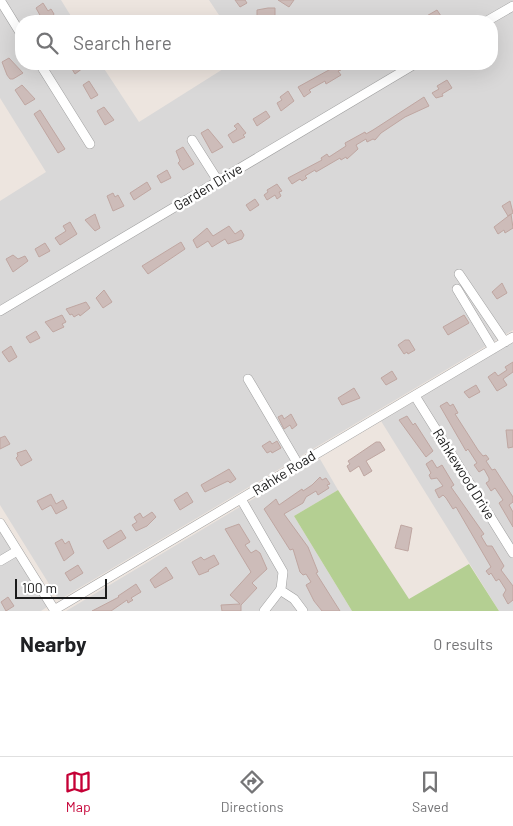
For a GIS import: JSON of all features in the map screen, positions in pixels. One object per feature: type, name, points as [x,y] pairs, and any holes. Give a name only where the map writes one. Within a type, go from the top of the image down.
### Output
[{"type":"street","points":[[0,0],[15,24]]},
{"type":"street","points":[[497,15],[513,6]]},
{"type":"street","points":[[44,70],[90,144]]},
{"type":"street","name":"Garden Drive","points":[[0,311],[406,70]]},
{"type":"street","points":[[192,140],[218,181]]},
{"type":"street","points":[[459,274],[509,339]]},
{"type":"street","points":[[457,289],[493,349]]},
{"type":"street","name":"Rahke Road","points":[[55,610],[509,339]]},
{"type":"street","points":[[248,379],[298,464]]},
{"type":"street","name":"Rahkewood Drive","points":[[415,396],[513,553]]},
{"type":"street","points":[[241,499],[281,566],[283,578],[280,590],[264,611]]},
{"type":"street","points":[[0,523],[3,533],[17,551],[55,610]]},
{"type":"street","points":[[0,562],[17,551]]},
{"type":"street","points":[[280,590],[294,599],[303,611]]},
{"type":"shaded area","points":[[0,0],[61,0],[70,15],[15,15],[15,70],[105,70],[139,122],[221,70],[498,70],[498,15],[219,15],[209,0],[513,0],[513,330],[59,600],[0,505],[0,201],[46,172],[0,98]]},
{"type":"shaded area","points":[[513,342],[513,611],[499,611],[381,421]]},
{"type":"shaded area","points":[[320,459],[338,490],[294,516],[352,611],[66,611]]},
{"type":"shaded area","points":[[0,532],[47,607],[41,611],[0,611]]},
{"type":"green space","points":[[338,490],[409,599],[469,564],[499,611],[352,611],[294,516]]},
{"type":"building","points":[[235,0],[245,0],[247,3],[240,7]]},
{"type":"building","points":[[278,0],[294,0],[289,7]]},
{"type":"building","points":[[43,3],[48,11],[51,9],[54,14],[40,15],[36,8]]},
{"type":"building","points":[[275,8],[275,15],[257,15],[257,10]]},
{"type":"building","points":[[437,10],[440,15],[428,15]]},
{"type":"building","points":[[9,58],[15,64],[15,70],[20,70],[23,73],[10,79],[2,62]]},
{"type":"building","points":[[329,70],[341,70],[338,71],[341,75],[326,84],[325,81],[309,90],[311,92],[304,97],[298,87]]},
{"type":"building","points":[[447,80],[452,88],[442,94],[443,96],[436,98],[432,93],[439,89],[437,86]]},
{"type":"building","points":[[89,81],[98,95],[91,99],[83,85]]},
{"type":"building","points":[[22,85],[35,99],[25,105],[15,90]]},
{"type":"building","points":[[288,91],[294,101],[281,111],[277,103],[282,100],[280,97]]},
{"type":"building","points":[[424,97],[429,106],[405,117],[381,133],[375,140],[367,142],[366,139],[356,145],[358,149],[347,159],[346,157],[341,160],[340,158],[316,172],[315,170],[305,176],[307,178],[302,181],[300,179],[292,184],[288,178],[322,160],[321,158],[327,154],[329,157],[346,146],[345,143],[365,132],[366,134],[373,130]]},
{"type":"building","points":[[104,107],[114,120],[105,125],[97,111]]},
{"type":"building","points":[[40,110],[65,149],[58,153],[34,114]]},
{"type":"building","points":[[266,111],[270,117],[257,126],[253,119]]},
{"type":"building","points":[[238,123],[246,133],[243,135],[245,137],[233,143],[228,135],[237,129],[234,126]]},
{"type":"building","points":[[208,129],[223,147],[212,153],[201,133]]},
{"type":"building","points":[[183,147],[194,164],[183,170],[178,163],[180,161],[176,151]]},
{"type":"building","points":[[167,170],[171,178],[161,183],[157,176]]},
{"type":"building","points":[[147,182],[151,189],[134,200],[130,193]]},
{"type":"building","points":[[277,184],[282,191],[279,192],[281,196],[277,199],[275,195],[267,200],[264,195],[268,192],[267,190]]},
{"type":"building","points":[[113,193],[115,197],[118,195],[124,206],[113,211],[107,196]]},
{"type":"building","points":[[255,199],[259,205],[250,211],[246,205]]},
{"type":"building","points":[[510,201],[513,213],[508,216],[502,206]]},
{"type":"building","points":[[95,214],[100,228],[95,231],[85,220]]},
{"type":"building","points":[[511,214],[513,228],[505,233],[504,230],[498,234],[494,227]]},
{"type":"building","points":[[70,222],[77,234],[60,245],[55,238],[66,231],[63,226]]},
{"type":"building","points":[[229,226],[235,234],[241,230],[244,235],[242,239],[228,244],[225,239],[212,247],[208,241],[197,248],[193,240],[207,228],[213,236]]},
{"type":"building","points":[[181,242],[185,249],[148,274],[142,266]]},
{"type":"building","points":[[45,243],[50,251],[39,257],[35,249]]},
{"type":"building","points":[[13,255],[18,259],[25,256],[28,261],[13,272],[6,259]]},
{"type":"building","points":[[502,283],[507,293],[497,299],[492,292]]},
{"type":"building","points":[[104,290],[112,302],[103,308],[96,298]]},
{"type":"building","points":[[86,302],[90,308],[80,316],[79,314],[74,317],[72,314],[70,315],[66,309]]},
{"type":"building","points":[[62,315],[66,322],[62,324],[64,327],[53,332],[45,322]]},
{"type":"building","points":[[464,315],[469,323],[448,335],[443,327]]},
{"type":"building","points":[[36,331],[40,338],[30,343],[26,337]]},
{"type":"building","points":[[405,340],[409,340],[415,350],[408,354],[407,352],[404,354],[398,345]]},
{"type":"building","points":[[11,346],[17,357],[9,362],[2,352]]},
{"type":"building","points":[[513,362],[513,372],[503,379],[507,385],[497,391],[488,377],[495,372],[498,376],[507,370],[505,367]]},
{"type":"building","points":[[392,371],[397,379],[386,385],[381,378]]},
{"type":"building","points":[[476,385],[480,392],[469,398],[464,392]]},
{"type":"building","points":[[354,388],[360,398],[342,405],[338,398]]},
{"type":"building","points":[[447,402],[450,406],[453,404],[458,413],[455,414],[478,450],[489,459],[486,461],[492,470],[495,469],[513,497],[513,502],[509,505],[513,512],[513,527],[499,503],[503,500],[495,488],[491,491],[486,483],[489,481],[489,478],[484,469],[479,472],[474,465],[477,463],[468,449],[466,451],[440,406]]},
{"type":"building","points":[[291,414],[297,425],[292,429],[290,425],[284,429],[278,417],[282,415],[284,419]]},
{"type":"building","points":[[407,416],[413,425],[415,423],[433,451],[426,457],[399,420]]},
{"type":"building","points":[[506,430],[513,430],[513,447],[508,448]]},
{"type":"building","points":[[5,436],[10,444],[0,449],[0,438]]},
{"type":"building","points":[[270,441],[272,444],[277,441],[281,448],[272,453],[271,451],[267,453],[262,446]]},
{"type":"building","points":[[376,442],[380,442],[385,450],[366,461],[372,471],[364,476],[359,466],[350,472],[347,466],[350,464],[348,461]]},
{"type":"building","points":[[26,450],[32,460],[21,466],[16,458],[18,456],[17,453]]},
{"type":"building","points":[[432,460],[437,468],[442,465],[454,485],[451,487],[484,534],[481,536],[487,546],[492,546],[504,566],[501,570],[513,586],[513,600],[508,604],[503,595],[506,590],[499,579],[496,581],[491,573],[489,575],[486,571],[491,567],[456,507],[453,509],[443,495],[439,498],[435,490],[443,486],[437,478],[431,479],[429,475],[431,473],[426,464]]},
{"type":"building","points":[[229,469],[236,479],[205,492],[201,485]]},
{"type":"building","points":[[320,477],[322,480],[326,478],[330,484],[327,485],[329,488],[318,495],[316,491],[306,497],[303,503],[284,514],[308,547],[318,572],[316,573],[340,611],[322,611],[314,601],[306,585],[311,582],[306,574],[303,575],[300,572],[293,549],[290,550],[264,509],[276,499],[279,505],[302,489],[303,491],[312,485]]},
{"type":"building","points":[[187,492],[193,502],[180,510],[174,500]]},
{"type":"building","points":[[51,494],[56,504],[63,500],[67,508],[56,514],[51,505],[42,510],[37,501]]},
{"type":"building","points":[[152,512],[156,517],[147,526],[136,531],[132,525],[137,522],[134,517],[140,513],[143,518]]},
{"type":"building","points":[[239,524],[250,542],[245,545],[251,553],[256,550],[260,553],[267,569],[252,583],[257,588],[241,605],[241,611],[222,611],[221,605],[240,604],[230,595],[251,572],[225,529]]},
{"type":"building","points":[[401,525],[412,528],[408,551],[395,548]]},
{"type":"building","points":[[121,530],[126,538],[108,549],[103,541]]},
{"type":"building","points":[[62,539],[65,544],[69,541],[74,553],[64,561],[55,543]]},
{"type":"building","points":[[214,555],[219,564],[199,575],[192,562],[201,557],[204,560]]},
{"type":"building","points":[[78,565],[83,573],[70,581],[65,573]]},
{"type":"building","points":[[166,567],[173,578],[155,588],[150,580]]},
{"type":"building","points":[[136,584],[141,592],[131,598],[133,600],[128,603],[127,600],[111,611],[92,611],[119,597]]},
{"type":"building","points":[[8,597],[14,606],[6,611],[1,602]]}]
